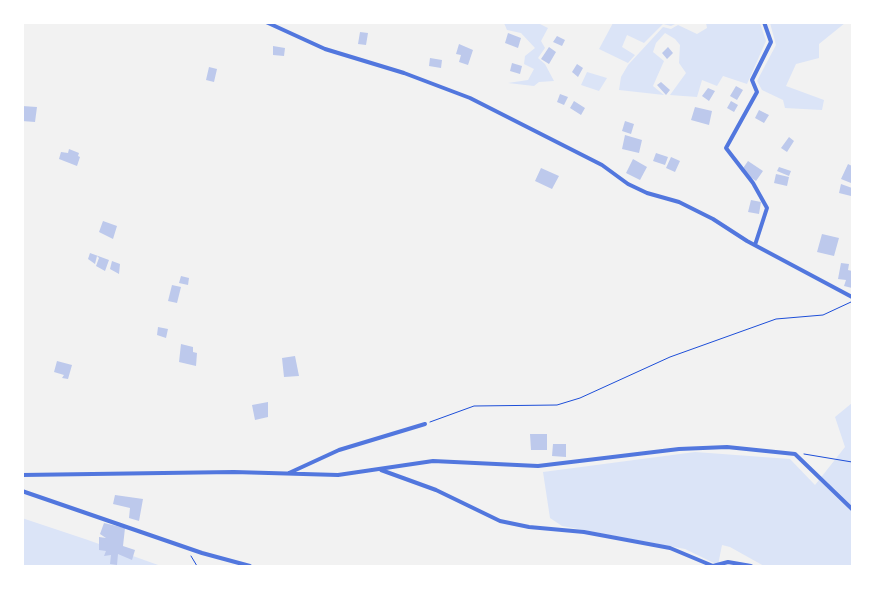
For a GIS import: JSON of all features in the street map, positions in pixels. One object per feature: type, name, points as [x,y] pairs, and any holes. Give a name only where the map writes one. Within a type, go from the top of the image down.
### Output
[{"type":"street","points":[[266,22],[325,49],[404,73],[470,98],[602,165],[641,190],[679,202],[713,219],[755,245],[852,297]]},
{"type":"street","points":[[755,245],[767,208],[753,183],[726,148],[757,92],[752,80],[771,42],[764,22]]},
{"type":"street","points":[[287,474],[339,450],[425,424]]},
{"type":"street","points":[[22,475],[234,472],[338,475],[433,461],[538,466],[705,446],[795,454],[852,509]]},
{"type":"street","points":[[380,469],[436,490],[500,521],[529,527],[584,532],[670,548],[712,566],[728,562],[751,566]]},
{"type":"street","points":[[22,491],[184,546],[250,566]]},
{"type":"path","points":[[425,424],[474,406],[539,407],[564,403],[580,398],[670,356],[776,319],[823,315],[835,311],[852,301]]},
{"type":"path","points":[[795,454],[822,456],[852,462]]},
{"type":"path","points":[[184,546],[197,566]]},
{"type":"shaded area","points":[[504,23],[538,23],[548,28],[541,41],[545,48],[538,58],[545,64],[554,81],[539,82],[534,86],[508,83],[528,80],[534,69],[524,64],[525,56],[535,48],[521,33],[507,30]]},
{"type":"shaded area","points":[[613,23],[677,23],[671,26],[663,24],[644,43],[627,35],[622,47],[635,55],[628,63],[599,49]]},
{"type":"shaded area","points":[[706,23],[760,23],[766,41],[747,84],[723,76],[717,86],[702,80],[697,97],[670,95],[686,73],[679,63],[680,45],[675,39],[665,33],[656,43],[653,52],[664,61],[653,86],[664,95],[619,90],[621,77],[628,65],[663,27],[671,29],[678,25],[697,34],[707,28]]},
{"type":"shaded area","points":[[770,23],[845,23],[819,44],[819,58],[796,64],[786,86],[824,100],[822,110],[785,108],[783,100],[762,90],[757,81],[776,45]]},
{"type":"shaded area","points":[[587,72],[607,78],[599,91],[581,85]]},
{"type":"shaded area","points":[[852,403],[852,566],[764,566],[730,547],[722,545],[718,565],[685,549],[562,526],[550,518],[543,472],[695,452],[790,459],[815,485],[845,447],[835,417]]},
{"type":"shaded area","points":[[22,518],[85,539],[161,566],[23,566]]},
{"type":"building","points":[[360,32],[368,33],[366,45],[358,44]]},
{"type":"building","points":[[508,33],[521,38],[518,48],[505,43]]},
{"type":"building","points":[[557,36],[565,40],[562,46],[553,42]]},
{"type":"building","points":[[459,44],[473,50],[468,65],[459,62],[461,55],[456,54]]},
{"type":"building","points":[[273,46],[285,48],[284,56],[273,55]]},
{"type":"building","points":[[549,47],[556,52],[549,64],[541,59]]},
{"type":"building","points":[[668,47],[673,53],[667,59],[662,53]]},
{"type":"building","points":[[430,58],[442,60],[441,68],[429,66]]},
{"type":"building","points":[[512,63],[522,66],[520,74],[510,71]]},
{"type":"building","points":[[577,64],[583,68],[578,77],[572,72]]},
{"type":"building","points":[[209,67],[217,69],[214,82],[206,80]]},
{"type":"building","points":[[661,82],[670,90],[666,95],[657,85]]},
{"type":"building","points":[[736,86],[743,90],[737,100],[730,96]]},
{"type":"building","points":[[708,88],[715,91],[709,101],[702,96]]},
{"type":"building","points":[[560,94],[568,97],[564,105],[557,102]]},
{"type":"building","points":[[574,101],[585,108],[581,115],[570,108]]},
{"type":"building","points":[[731,101],[738,105],[734,112],[727,108]]},
{"type":"building","points":[[22,106],[37,107],[35,122],[22,121]]},
{"type":"building","points":[[695,107],[712,111],[709,125],[691,120]]},
{"type":"building","points":[[759,110],[769,115],[764,123],[755,118]]},
{"type":"building","points":[[625,121],[634,124],[631,134],[622,131]]},
{"type":"building","points":[[625,135],[642,140],[639,153],[622,149]]},
{"type":"building","points":[[789,137],[794,141],[787,152],[781,148]]},
{"type":"building","points":[[69,149],[79,153],[78,156],[80,157],[77,166],[59,159],[61,152],[68,153]]},
{"type":"building","points":[[656,153],[668,157],[665,165],[653,161]]},
{"type":"building","points":[[671,157],[680,161],[675,172],[666,168]]},
{"type":"building","points":[[633,159],[647,167],[640,180],[626,173]]},
{"type":"building","points":[[748,161],[763,171],[756,181],[741,171]]},
{"type":"building","points":[[848,164],[852,166],[851,183],[841,179]]},
{"type":"building","points":[[779,167],[791,171],[789,176],[777,171]]},
{"type":"building","points":[[541,168],[559,176],[552,189],[535,181]]},
{"type":"building","points":[[776,174],[789,177],[787,186],[774,183]]},
{"type":"building","points":[[841,184],[852,188],[851,196],[839,193]]},
{"type":"building","points":[[751,200],[761,202],[759,214],[748,212]]},
{"type":"building","points":[[103,221],[117,226],[113,239],[99,232]]},
{"type":"building","points":[[822,234],[839,238],[834,256],[817,252]]},
{"type":"building","points":[[90,253],[109,260],[105,271],[96,266],[99,258],[97,256],[95,264],[88,259]]},
{"type":"building","points":[[112,261],[120,264],[119,274],[110,269]]},
{"type":"building","points":[[841,263],[849,264],[848,270],[852,271],[852,288],[844,286],[846,280],[838,279]]},
{"type":"building","points":[[181,276],[189,278],[188,285],[179,283]]},
{"type":"building","points":[[172,285],[181,287],[177,303],[168,301]]},
{"type":"building","points":[[158,327],[168,329],[166,338],[157,335]]},
{"type":"building","points":[[181,344],[193,347],[193,352],[197,353],[196,366],[179,362]]},
{"type":"building","points":[[295,356],[299,376],[284,377],[282,358]]},
{"type":"building","points":[[57,361],[72,365],[68,379],[62,378],[64,375],[54,372]]},
{"type":"building","points":[[268,402],[268,417],[255,420],[252,405]]},
{"type":"building","points":[[530,434],[547,434],[547,450],[531,450]]},
{"type":"building","points":[[553,444],[566,444],[566,457],[552,456]]},
{"type":"building","points":[[115,495],[143,499],[139,521],[129,518],[130,508],[113,504]]},
{"type":"building","points":[[104,523],[125,528],[123,546],[135,550],[132,560],[118,554],[117,565],[110,564],[111,555],[104,556],[106,551],[99,550],[99,537],[106,538],[100,534]]}]
